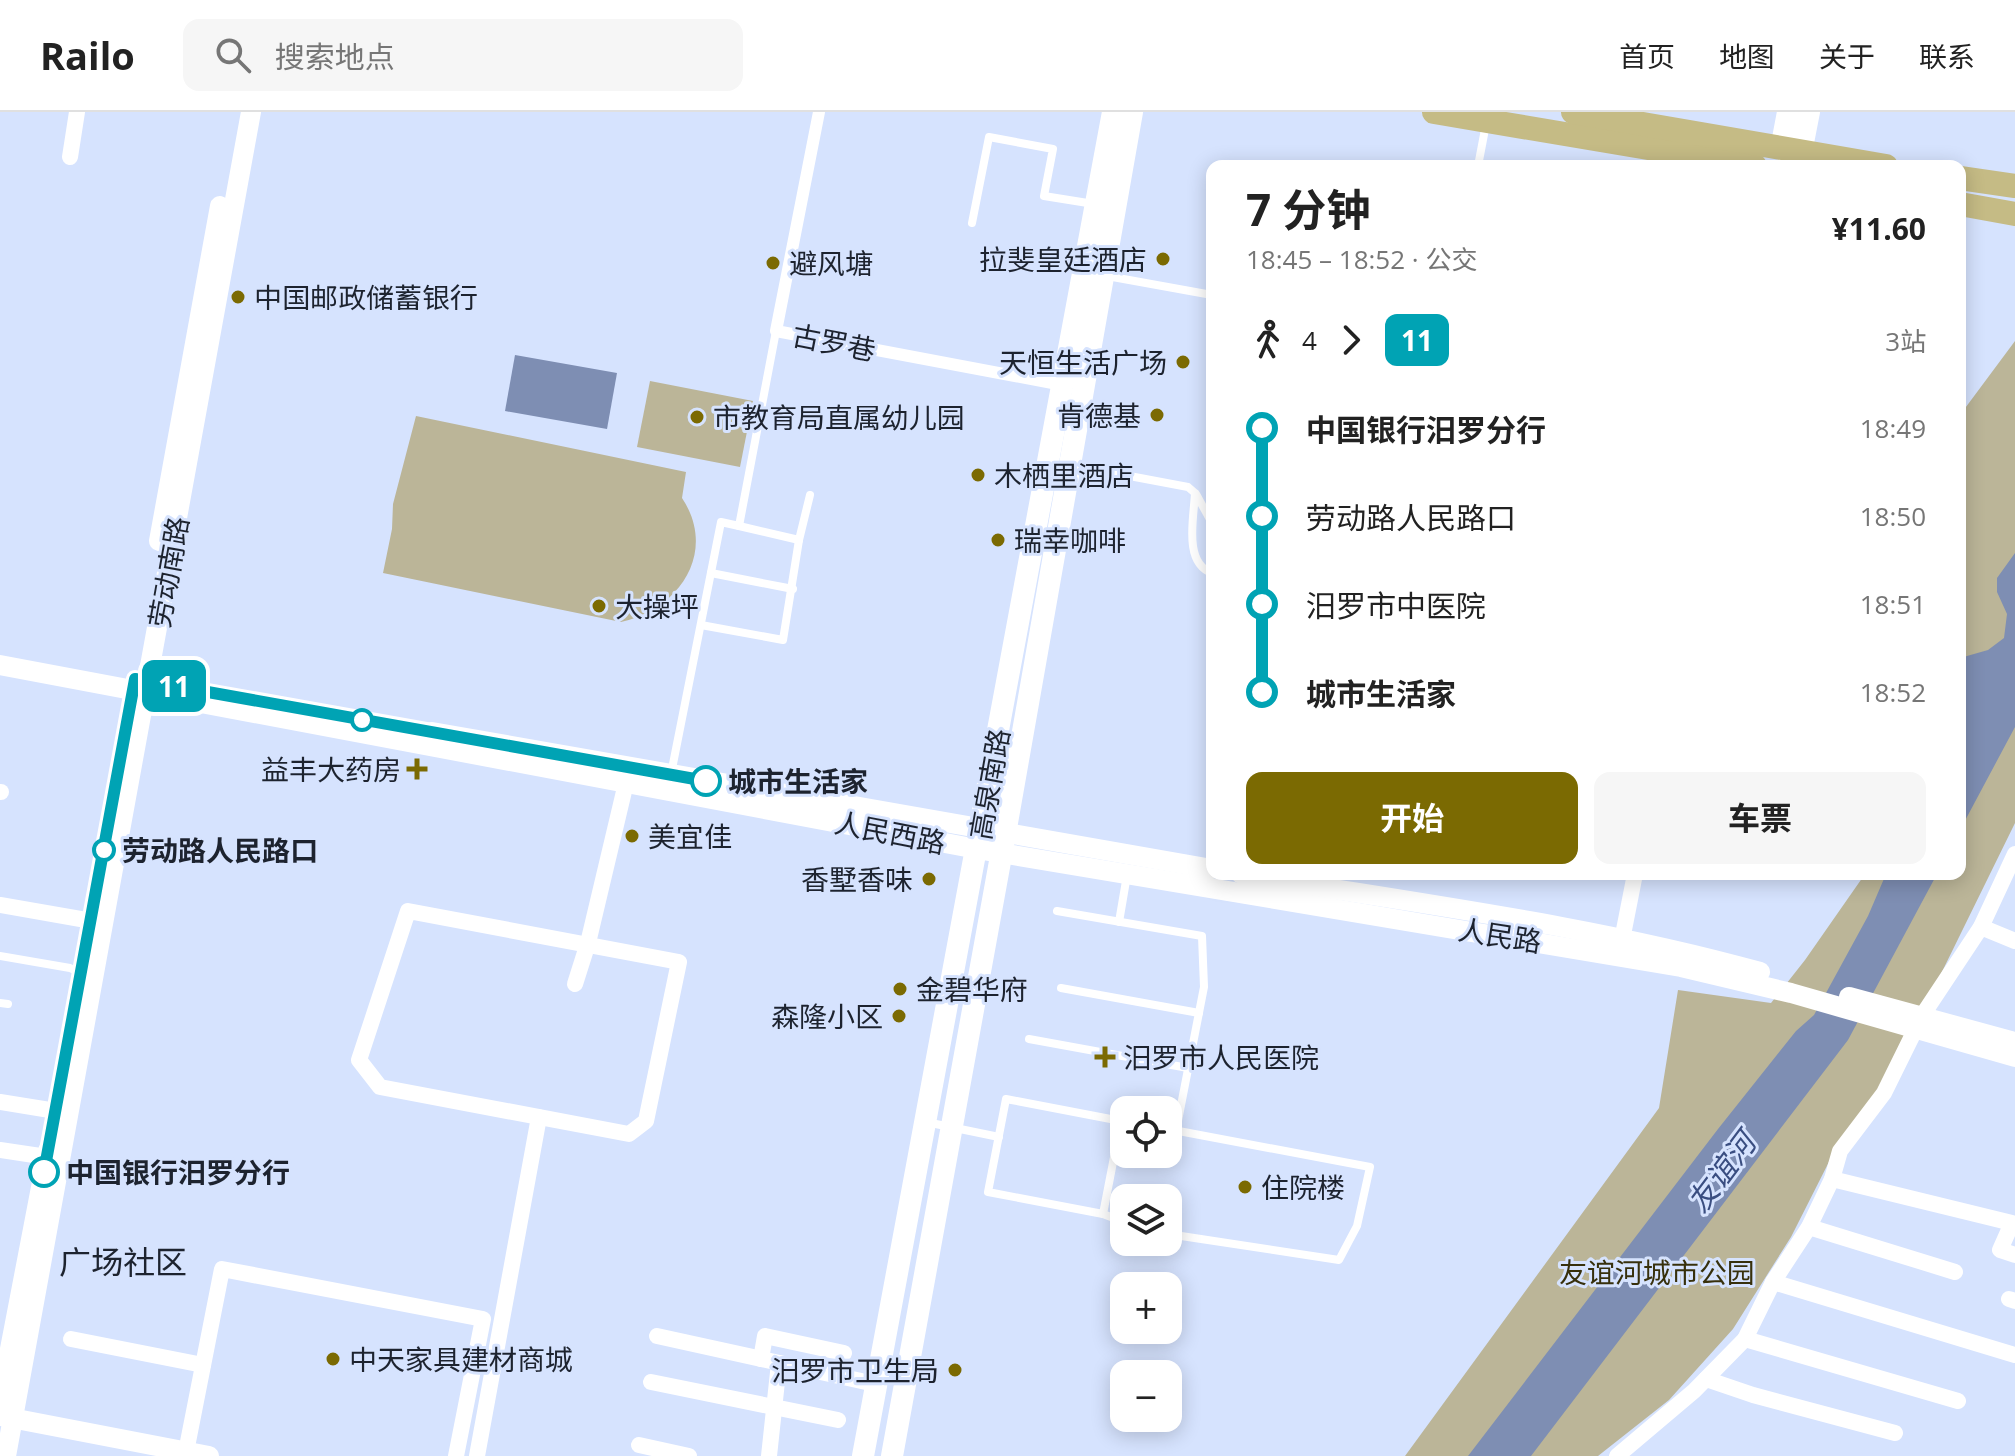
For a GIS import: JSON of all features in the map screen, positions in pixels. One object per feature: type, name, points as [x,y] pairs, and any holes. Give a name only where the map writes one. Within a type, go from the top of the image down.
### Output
[{"type":"main road","name":"高泉南路","points":[[863,1456],[1113,112]]},
{"type":"main road","name":"高泉南路","points":[[892,1456],[1132,112]]},
{"type":"main road","points":[[1434,112],[1711,160]]},
{"type":"main road","points":[[1573,112],[1848,160]]},
{"type":"main road","points":[[1788,112],[1791,151]]},
{"type":"main road","points":[[1791,151],[1809,112]]},
{"type":"main road","points":[[1966,179],[2015,186]]},
{"type":"main road","points":[[1966,205],[2015,214]]},
{"type":"street","points":[[70,157],[77,112]]},
{"type":"street","name":"劳动南路","points":[[0,1401],[92,921],[141,686],[237,112]]},
{"type":"street","name":"劳动南路","points":[[6,1456],[6,1423],[141,686],[251,112]]},
{"type":"street","name":"古罗巷","points":[[819,112],[776,331],[1063,385]]},
{"type":"street","name":"人民西路","points":[[0,653],[141,686],[626,783],[670,783]]},
{"type":"street","name":"人民西路","points":[[0,665],[141,686],[979,839]]},
{"type":"street","points":[[575,984],[588,943],[626,783]]},
{"type":"street","name":"人民路","points":[[979,839],[1127,874],[1796,988]]},
{"type":"street","name":"人民路","points":[[1003,844],[1206,868]]},
{"type":"street","points":[[1617,1456],[1706,1379],[1745,1339],[1773,1282],[1809,1227],[1832,1179],[1840,1151],[1884,1093],[1909,1020],[1981,927],[2010,876],[2015,854]]},
{"type":"street","name":"人民路","points":[[1276,880],[1688,952],[1796,988],[1909,1020],[2015,1057]]},
{"type":"street","points":[[1622,940],[1634,880]]},
{"type":"street","points":[[0,905],[92,921]]},
{"type":"street","points":[[408,911],[679,962],[646,1121],[629,1134],[539,1117],[380,1087],[359,1060],[408,911]]},
{"type":"street","points":[[1981,927],[2015,941]]},
{"type":"street","name":"人民路","points":[[1909,1020],[2015,1042]]},
{"type":"street","points":[[0,1102],[56,1111]]},
{"type":"street","points":[[477,1456],[539,1117]]},
{"type":"street","points":[[0,1150],[47,1157]]},
{"type":"street","points":[[1832,1179],[2012,1223],[2000,1250],[2015,1255]]},
{"type":"street","points":[[1809,1227],[1955,1272]]},
{"type":"street","points":[[186,1452],[222,1269],[483,1319],[456,1456]]},
{"type":"street","points":[[1773,1282],[2015,1355]]},
{"type":"street","points":[[657,1336],[875,1384]]},
{"type":"street","points":[[761,1359],[765,1336],[844,1353]]},
{"type":"street","points":[[71,1339],[203,1365]]},
{"type":"street","points":[[1745,1339],[1958,1401]]},
{"type":"street","points":[[769,1456],[779,1363]]},
{"type":"street","points":[[1706,1379],[1753,1395],[1895,1433]]},
{"type":"street","points":[[651,1382],[838,1420]]},
{"type":"street","points":[[6,1423],[209,1456]]},
{"type":"street","points":[[6,1423],[135,1456]]},
{"type":"street","points":[[639,1445],[689,1456]]},
{"type":"lane","points":[[1479,160],[1486,122]]},
{"type":"lane","points":[[972,223],[989,137],[1053,149],[1044,196],[1097,205]]},
{"type":"lane","points":[[1104,276],[1206,294]]},
{"type":"lane","points":[[739,526],[776,331]]},
{"type":"lane","points":[[1071,465],[1181,483],[1195,493],[1206,512]]},
{"type":"lane","points":[[1195,493],[1192,536],[1196,558],[1200,567],[1206,570]]},
{"type":"lane","points":[[701,625],[783,640],[799,540],[810,495]]},
{"type":"lane","points":[[670,783],[721,522],[799,540]]},
{"type":"lane","points":[[711,573],[793,589]]},
{"type":"lane","points":[[1119,922],[1127,874]]},
{"type":"lane","points":[[1057,911],[1202,936],[1204,987],[1181,1096]]},
{"type":"lane","points":[[0,956],[70,968],[82,974]]},
{"type":"lane","points":[[1061,988],[1199,1013]]},
{"type":"lane","points":[[1029,1039],[1188,1068]]},
{"type":"lane","points":[[1110,1119],[1006,1099],[988,1192],[1110,1217]]},
{"type":"lane","points":[[925,1122],[999,1137]]},
{"type":"lane","points":[[1182,1132],[1370,1167],[1357,1226],[1339,1260],[1182,1236]]},
{"type":"lane","points":[[1103,1214],[1113,1168]]},
{"type":"green space","name":"友谊河城市公园","points":[[2015,341],[2015,823],[1880,1090],[1836,1148],[1791,1237],[1733,1329],[1669,1400],[1598,1456],[1405,1456],[1659,1108],[1678,990],[1771,1003],[1861,880],[1966,880],[1966,407]]},
{"type":"green space","points":[[650,381],[753,401],[740,467],[637,447]]},
{"type":"green space","points":[[416,416],[686,472],[682,498],[692,518],[696,538],[694,558],[687,576],[660,605],[621,622],[383,573],[392,529],[393,504]]},
{"type":"water","points":[[515,355],[617,373],[607,429],[505,411]]},
{"type":"water","points":[[2015,553],[2015,727],[1966,819],[1966,656],[1988,650],[2004,638],[2007,614],[1997,592],[1997,578]]},
{"type":"water","name":"友谊河","points":[[1883,880],[1934,880],[1848,1040],[1531,1456],[1468,1456],[1718,1129],[1796,1031],[1814,1015],[1868,916]]},
{"type":"bus line","name":"11","points":[[44,1172],[135,679],[706,781]]},
{"type":"place","name":"拉斐皇廷酒店","points":[[1163,259]]},
{"type":"place","name":"避风塘","points":[[773,263]]},
{"type":"place","name":"中国邮政储蓄银行","points":[[238,297]]},
{"type":"place","name":"天恒生活广场","points":[[1183,362]]},
{"type":"place","name":"肯德基","points":[[1157,415]]},
{"type":"place","name":"市教育局直属幼儿园","points":[[697,417]]},
{"type":"place","name":"木栖里酒店","points":[[978,475]]},
{"type":"place","name":"瑞幸咖啡","points":[[998,540]]},
{"type":"place","name":"大操坪","points":[[599,606]]},
{"type":"place","name":"益丰大药房","points":[[417,769]]},
{"type":"place","name":"城市生活家","points":[[706,781]]},
{"type":"place","name":"美宜佳","points":[[632,836]]},
{"type":"place","name":"劳动路人民路口","points":[[104,850]]},
{"type":"place","name":"香墅香味","points":[[929,879]]},
{"type":"place","name":"金碧华府","points":[[900,989]]},
{"type":"place","name":"森隆小区","points":[[899,1016]]},
{"type":"place","name":"汨罗市人民医院","points":[[1105,1057]]},
{"type":"place","name":"中国银行汨罗分行","points":[[44,1172]]},
{"type":"place","name":"住院楼","points":[[1245,1187]]},
{"type":"place","name":"中天家具建材商城","points":[[333,1359]]},
{"type":"place","name":"汨罗市卫生局","points":[[955,1370]]},
{"type":"district","name":"广场社区","points":[[123,1261]]}]
